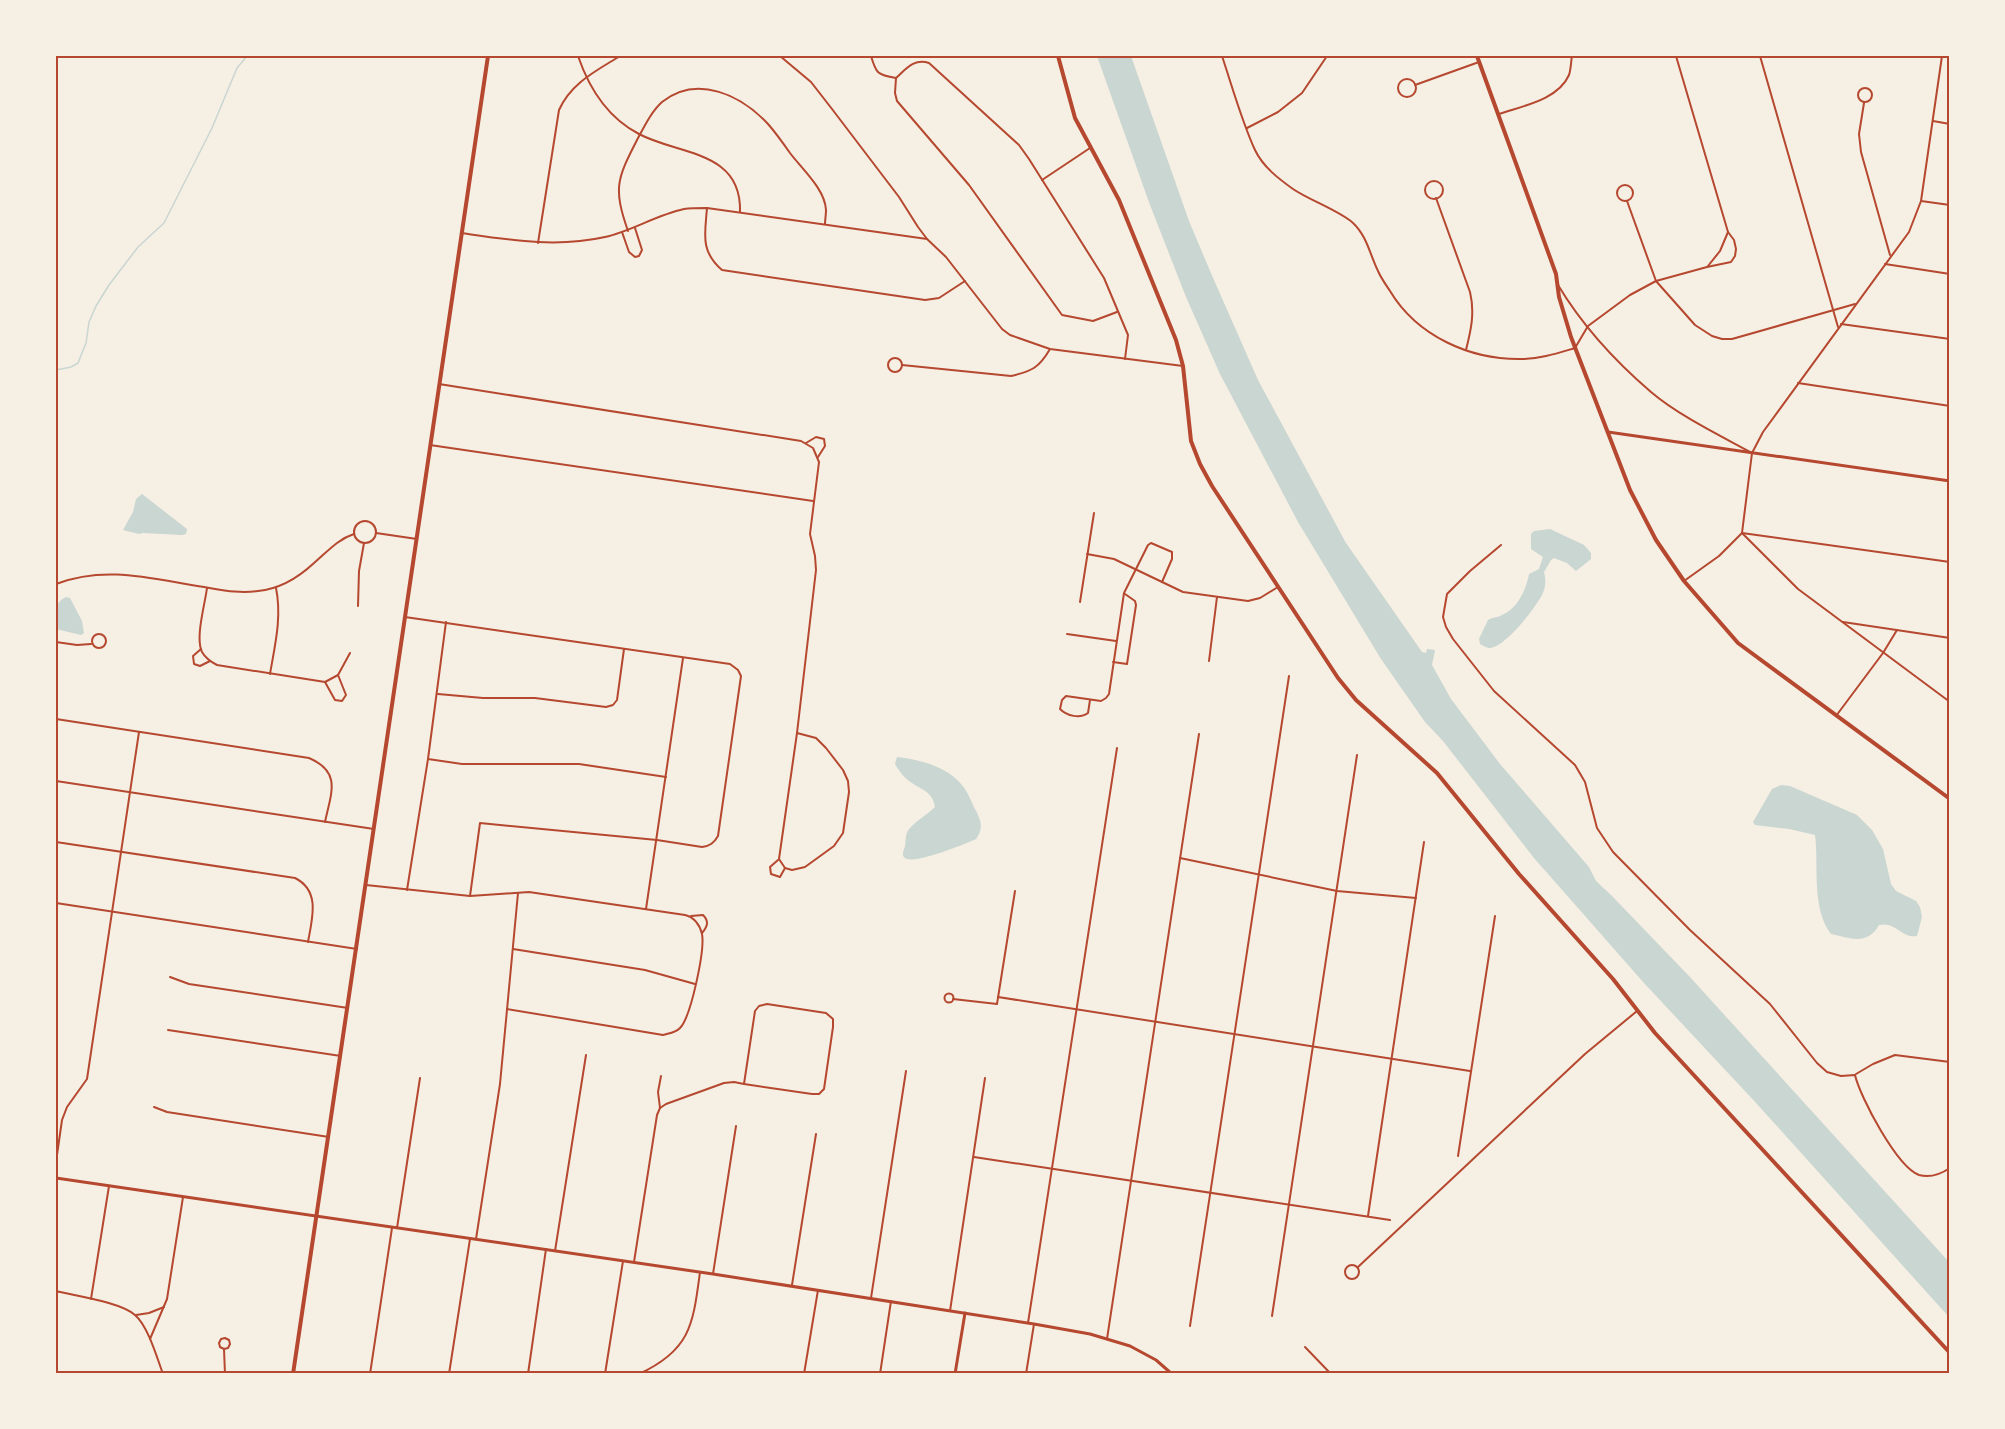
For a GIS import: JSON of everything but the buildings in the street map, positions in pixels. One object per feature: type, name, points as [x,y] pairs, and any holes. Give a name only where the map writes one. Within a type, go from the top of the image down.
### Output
[{"type":"main road","points":[[293,1374],[488,56]]},
{"type":"main road","points":[[1058,56],[1072,110],[1123,209],[1174,333],[1183,366],[1190,434],[1200,464],[1350,693],[1437,773],[1496,846],[1606,970],[1661,1039],[1950,1353]]},
{"type":"main road","points":[[1477,56],[1556,274],[1559,297],[1575,348],[1629,490],[1656,540],[1684,581],[1738,643],[1950,799]]},
{"type":"street","points":[[578,56],[586,78],[599,99],[613,114],[640,135],[699,153],[723,170],[739,194],[740,212]]},
{"type":"street","points":[[538,243],[559,110],[564,98],[574,86],[620,56]]},
{"type":"street","points":[[780,56],[811,82],[899,197],[927,239],[946,257],[1002,329],[1010,335],[1050,349],[1183,366]]},
{"type":"street","points":[[871,56],[876,70],[882,76],[896,78]]},
{"type":"street","points":[[1222,56],[1256,152],[1272,173],[1294,190],[1352,222],[1364,237],[1378,271],[1394,298],[1416,322],[1441,340],[1466,351],[1495,358],[1523,359],[1551,355],[1575,348],[1588,326],[1630,295],[1656,281],[1731,262],[1735,256],[1734,240],[1728,232],[1676,56]]},
{"type":"street","points":[[1248,128],[1278,112],[1302,93],[1325,56]]},
{"type":"street","points":[[1498,114],[1548,97],[1560,87],[1569,74],[1572,56]]},
{"type":"street","points":[[1760,56],[1838,327]]},
{"type":"street","points":[[1684,581],[1719,556],[1742,533],[1752,453],[1762,432],[1910,232],[1921,201],[1942,56]]},
{"type":"street","points":[[1118,312],[1093,321],[1062,315],[969,185],[897,100],[896,78],[915,62],[929,63],[1019,145],[1104,278],[1128,335],[1125,359]]},
{"type":"street","points":[[1415,85],[1479,62]]},
{"type":"street","points":[[1403,79],[1409,79],[1415,85],[1414,92],[1410,96],[1402,95],[1398,90],[1398,84],[1403,79]]},
{"type":"street","points":[[628,231],[618,196],[622,169],[652,114],[661,103],[685,90],[700,88],[730,94],[749,107],[767,124],[819,190],[826,210],[825,224]]},
{"type":"street","points":[[1867,88],[1872,98],[1869,102],[1864,103],[1858,100],[1857,94],[1861,89],[1867,88]]},
{"type":"street","points":[[1864,103],[1859,134],[1861,152],[1891,256]]},
{"type":"street","points":[[1933,121],[1950,124]]},
{"type":"street","points":[[1042,180],[1090,148]]},
{"type":"street","points":[[1431,182],[1438,182],[1442,188],[1442,194],[1437,198],[1431,198],[1426,193],[1425,187],[1431,182]]},
{"type":"street","points":[[1622,185],[1632,189],[1633,196],[1627,201],[1621,201],[1616,195],[1622,185]]},
{"type":"street","points":[[1437,198],[1473,304],[1473,321],[1466,351]]},
{"type":"street","points":[[1627,201],[1656,281],[1695,325],[1712,336],[1732,339],[1855,304]]},
{"type":"street","points":[[1921,201],[1950,205]]},
{"type":"street","points":[[462,233],[538,243],[586,240],[628,231],[685,209],[707,208],[927,239]]},
{"type":"street","points":[[707,208],[705,241],[707,252],[722,270],[925,300],[939,298],[964,281]]},
{"type":"street","points":[[622,232],[628,252],[635,257],[639,256],[642,250],[635,228]]},
{"type":"street","points":[[1707,267],[1720,251],[1728,232]]},
{"type":"street","points":[[1885,264],[1950,274]]},
{"type":"street","points":[[1558,285],[1615,358],[1653,394],[1706,429],[1752,453]]},
{"type":"street","points":[[1841,324],[1950,339]]},
{"type":"street","points":[[903,365],[1011,376],[1027,373],[1040,365],[1050,349]]},
{"type":"street","points":[[895,358],[901,360],[903,365],[896,372],[891,371],[888,365],[891,359],[895,358]]},
{"type":"street","points":[[439,384],[801,441],[813,448],[819,462],[810,534],[816,570],[797,733],[779,859],[770,867],[771,874],[780,877],[785,868]]},
{"type":"street","points":[[1798,384],[1950,406]]},
{"type":"street","points":[[1608,432],[1950,481]]},
{"type":"street","points":[[806,443],[816,437],[824,439],[825,446],[818,458]]},
{"type":"street","points":[[430,445],[814,501]]},
{"type":"street","points":[[1080,602],[1094,513]]},
{"type":"street","points":[[56,584],[87,574],[108,574],[241,592],[258,591],[276,588],[295,578],[342,539],[354,534],[358,524],[365,522],[371,524],[376,533]]},
{"type":"street","points":[[376,533],[417,539]]},
{"type":"street","points":[[354,534],[364,543],[371,541],[376,533]]},
{"type":"street","points":[[1742,533],[1950,562]]},
{"type":"street","points":[[1742,533],[1798,589],[1950,702]]},
{"type":"street","points":[[358,606],[358,571],[364,543]]},
{"type":"street","points":[[1090,700],[1088,713],[1083,717],[1065,714],[1060,709],[1062,700],[1066,696],[1101,701],[1106,698],[1124,593],[1148,545],[1154,543],[1172,552],[1173,556],[1162,582]]},
{"type":"street","points":[[1501,545],[1447,594],[1443,617],[1446,627],[1494,691],[1575,765],[1585,782],[1597,828],[1613,852],[1690,930],[1770,1004],[1817,1064],[1827,1072],[1841,1076],[1855,1075],[1895,1055],[1950,1062]]},
{"type":"street","points":[[1087,554],[1114,559],[1183,592],[1248,601],[1260,598],[1278,586]]},
{"type":"street","points":[[207,588],[200,632],[201,649],[210,661],[226,668],[325,682],[338,675],[350,653]]},
{"type":"street","points":[[270,674],[279,621],[276,588]]},
{"type":"street","points":[[1113,662],[1127,664],[1136,605],[1130,596],[1124,593]]},
{"type":"street","points":[[1209,661],[1217,597]]},
{"type":"street","points":[[405,617],[730,664],[738,670],[741,676],[718,836],[709,846],[480,823],[470,896]]},
{"type":"street","points":[[1839,621],[1950,638]]},
{"type":"street","points":[[407,890],[428,759],[446,622]]},
{"type":"street","points":[[1836,716],[1883,653],[1897,630]]},
{"type":"street","points":[[1066,634],[1116,641]]},
{"type":"street","points":[[56,642],[77,645],[93,644],[97,648],[102,648],[106,644],[106,639],[102,635],[97,635],[93,638],[93,644]]},
{"type":"street","points":[[201,649],[193,656],[194,664],[201,666],[210,661]]},
{"type":"street","points":[[437,694],[483,698],[535,698],[606,707],[613,705],[617,700],[624,649]]},
{"type":"street","points":[[646,909],[683,657]]},
{"type":"street","points":[[325,682],[334,700],[342,701],[346,695],[338,675]]},
{"type":"street","points":[[1190,1326],[1289,676]]},
{"type":"street","points":[[56,719],[309,758],[321,763],[330,773],[332,788],[325,822]]},
{"type":"street","points":[[56,1162],[62,1120],[67,1107],[87,1079],[139,732]]},
{"type":"street","points":[[779,859],[785,868],[792,870],[805,867],[834,846],[843,833],[849,792],[848,781],[843,770],[826,748],[816,738],[797,733]]},
{"type":"street","points":[[1107,1339],[1199,734]]},
{"type":"street","points":[[1028,1323],[1117,748]]},
{"type":"street","points":[[1272,1316],[1357,755]]},
{"type":"street","points":[[428,759],[462,764],[579,764],[666,777]]},
{"type":"street","points":[[56,781],[374,829]]},
{"type":"street","points":[[56,842],[295,878],[303,882],[310,892],[314,906],[308,942]]},
{"type":"street","points":[[1368,1216],[1424,842]]},
{"type":"street","points":[[1180,858],[1337,891],[1416,898]]},
{"type":"street","points":[[366,885],[470,896],[529,892],[691,916],[703,915],[708,924],[702,933]]},
{"type":"street","points":[[953,999],[997,1004],[1015,891]]},
{"type":"street","points":[[476,1239],[500,1084],[518,893]]},
{"type":"street","points":[[56,903],[357,949]]},
{"type":"street","points":[[507,1009],[663,1035],[674,1033],[681,1028],[686,1019],[703,943],[699,925],[691,916]]},
{"type":"street","points":[[1458,1156],[1496,916]]},
{"type":"street","points":[[513,949],[645,970],[695,984]]},
{"type":"street","points":[[170,977],[189,984],[348,1008]]},
{"type":"street","points":[[998,998],[1470,1071]]},
{"type":"street","points":[[660,1108],[724,1083],[734,1082],[819,1094],[824,1089],[833,1019],[826,1012],[767,1004],[759,1006],[755,1011],[744,1083]]},
{"type":"street","points":[[1358,1267],[1585,1054],[1637,1011]]},
{"type":"street","points":[[168,1030],[341,1056]]},
{"type":"street","points":[[555,1251],[586,1055]]},
{"type":"street","points":[[871,1298],[906,1071]]},
{"type":"street","points":[[1855,1075],[1871,1115],[1909,1169],[1920,1175],[1933,1175],[1941,1174],[1950,1168]]},
{"type":"street","points":[[634,1262],[660,1108],[658,1092],[661,1076]]},
{"type":"street","points":[[950,1311],[986,1077]]},
{"type":"street","points":[[370,1374],[420,1078]]},
{"type":"street","points":[[154,1107],[167,1112],[329,1137]]},
{"type":"street","points":[[713,1274],[736,1126]]},
{"type":"street","points":[[792,1286],[816,1134]]},
{"type":"street","points":[[974,1157],[1390,1220]]},
{"type":"street","points":[[56,1178],[634,1262],[1034,1324],[1130,1346],[1150,1356],[1172,1374]]},
{"type":"street","points":[[91,1300],[109,1186]]},
{"type":"street","points":[[150,1339],[167,1299],[183,1197]]},
{"type":"street","points":[[449,1374],[470,1239]]},
{"type":"street","points":[[528,1374],[546,1249]]},
{"type":"street","points":[[605,1374],[623,1261]]},
{"type":"street","points":[[1353,1265],[1358,1267],[1357,1277],[1352,1279],[1347,1277],[1345,1273],[1347,1267],[1353,1265]]},
{"type":"street","points":[[639,1374],[659,1364],[676,1351],[687,1334],[695,1306],[700,1272]]},
{"type":"street","points":[[804,1374],[818,1290]]},
{"type":"street","points":[[56,1291],[119,1306],[136,1315],[150,1339],[164,1374]]},
{"type":"street","points":[[880,1374],[891,1301]]},
{"type":"street","points":[[136,1315],[149,1314],[164,1308]]},
{"type":"street","points":[[955,1374],[965,1313]]},
{"type":"street","points":[[1026,1374],[1034,1324]]},
{"type":"street","points":[[1305,1347],[1331,1374]]},
{"type":"street","points":[[224,1349],[225,1374]]},
{"type":"shaded area","points":[[1097,56],[1131,56],[1189,221],[1258,380],[1346,543],[1422,652],[1426,653],[1427,649],[1435,650],[1432,665],[1451,699],[1500,764],[1589,867],[1596,881],[1689,976],[1949,1262],[1949,1317],[1757,1104],[1644,983],[1534,858],[1443,741],[1425,722],[1381,659],[1298,522],[1220,374],[1186,297],[1150,205]]},
{"type":"shaded area","points":[[142,494],[187,529],[186,534],[139,534],[123,530],[133,512],[136,499]]},
{"type":"shaded area","points":[[1550,529],[1584,545],[1591,553],[1591,559],[1576,571],[1567,563],[1554,558],[1551,560],[1544,572],[1545,583],[1542,595],[1519,626],[1496,646],[1489,648],[1480,644],[1479,639],[1488,620],[1513,608],[1526,586],[1529,574],[1539,569],[1543,557],[1531,549],[1531,534],[1534,531]]},
{"type":"shaded area","points":[[66,597],[70,598],[82,621],[84,633],[81,635],[56,629],[57,606]]},
{"type":"shaded area","points":[[897,757],[931,764],[948,772],[961,784],[980,820],[981,828],[976,839],[918,859],[904,857],[908,830],[935,807],[929,795],[900,772],[895,764]]},
{"type":"shaded area","points":[[1781,785],[1790,786],[1857,815],[1872,830],[1883,849],[1891,884],[1896,891],[1916,901],[1920,907],[1922,917],[1917,936],[1907,935],[1885,924],[1879,925],[1874,932],[1864,938],[1831,934],[1825,924],[1818,899],[1815,835],[1755,825],[1753,822],[1772,789]]},
{"type":"waterway","points":[[56,370],[78,363],[86,343],[89,322],[96,306],[138,247],[164,223],[212,128],[237,68],[247,56]]}]
